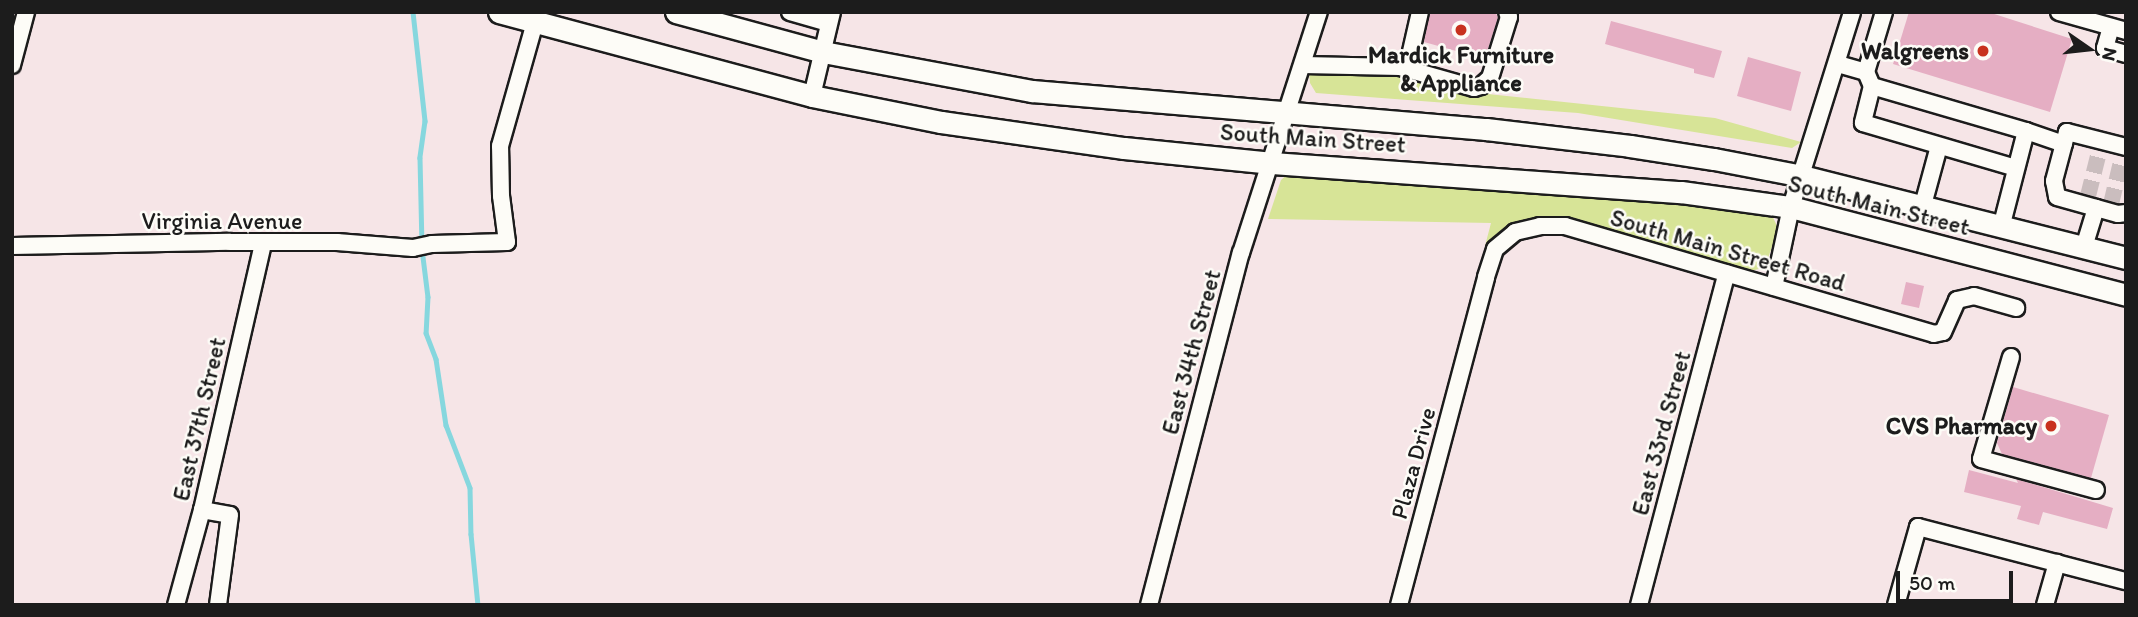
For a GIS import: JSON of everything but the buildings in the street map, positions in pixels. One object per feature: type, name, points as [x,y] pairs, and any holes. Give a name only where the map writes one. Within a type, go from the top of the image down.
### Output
[{"type":"main road","name":"South Main Street","points":[[499,12],[537,17],[812,96],[1041,138],[1272,163],[1681,192],[1791,207],[2126,295]]},
{"type":"main road","name":"South Main Street","points":[[676,12],[823,52],[1032,90],[1486,129],[1630,146],[1802,176],[2002,224],[2125,258]]},
{"type":"main road","points":[[2101,289],[2126,304]]},
{"type":"street","points":[[12,65],[26,12]]},
{"type":"street","points":[[790,12],[830,18],[812,96]]},
{"type":"street","name":"East 34th Street","points":[[1149,605],[1241,253],[1319,12]]},
{"type":"street","points":[[1407,69],[1420,12]]},
{"type":"street","points":[[1303,65],[1407,69],[1474,88],[1490,78],[1509,17],[1507,12]]},
{"type":"street","points":[[1774,287],[1791,207],[1838,64],[1852,12]]},
{"type":"street","points":[[1884,12],[1869,79],[1863,123],[2016,168]]},
{"type":"street","points":[[2059,12],[2118,29],[2105,48],[2126,54]]},
{"type":"street","name":"Virginia Avenue","points":[[12,246],[337,243],[414,248],[432,244],[507,242],[501,196],[500,146],[537,17]]},
{"type":"street","points":[[1838,64],[1869,79],[2064,144]]},
{"type":"street","points":[[2002,224],[2026,131]]},
{"type":"street","points":[[2124,152],[2100,149],[2067,132],[2054,181],[2057,197],[2126,213]]},
{"type":"street","points":[[1923,205],[1939,146]]},
{"type":"street","points":[[2084,247],[2098,205]]},
{"type":"street","name":"South Main Street Road","points":[[1472,332],[1495,249],[1515,232],[1540,226],[1565,226],[1934,334],[1943,332],[1956,300],[1974,296],[2016,308]]},
{"type":"street","name":"East 37th Street","points":[[176,605],[202,510],[263,243]]},
{"type":"street","name":"East 33rd Street","points":[[1639,605],[1727,273]]},
{"type":"street","name":"Plaza Drive","points":[[1399,605],[1472,332]]},
{"type":"street","points":[[2011,357],[1981,458],[2096,490]]},
{"type":"street","points":[[202,510],[230,515],[218,605]]},
{"type":"street","points":[[1896,605],[1918,527],[2126,581]]},
{"type":"street","points":[[2045,605],[2057,563]]},
{"type":"green space","points":[[1309,72],[1404,73],[1478,93],[1715,118],[1801,142],[1792,148],[1578,113],[1316,93],[1310,83]]},
{"type":"green space","points":[[1291,171],[1653,196],[1771,213],[1777,226],[1776,235],[1765,267],[1748,272],[1591,224],[1561,219],[1521,221],[1510,225],[1485,246],[1491,223],[1268,219],[1281,180]]},
{"type":"waterway","points":[[413,12],[425,121],[420,158],[422,249],[428,297],[426,333],[436,359],[446,425],[470,488],[471,534],[478,605]]},
{"type":"tunnel","points":[[2088,196],[2098,156]]},
{"type":"tunnel","points":[[2111,204],[2121,162]]},
{"type":"place","name":"Mardick Furniture & Appliance","points":[[1461,30]]},
{"type":"place","name":"Walgreens","points":[[1983,51]]},
{"type":"place","name":"CVS Pharmacy","points":[[2051,426]]}]
